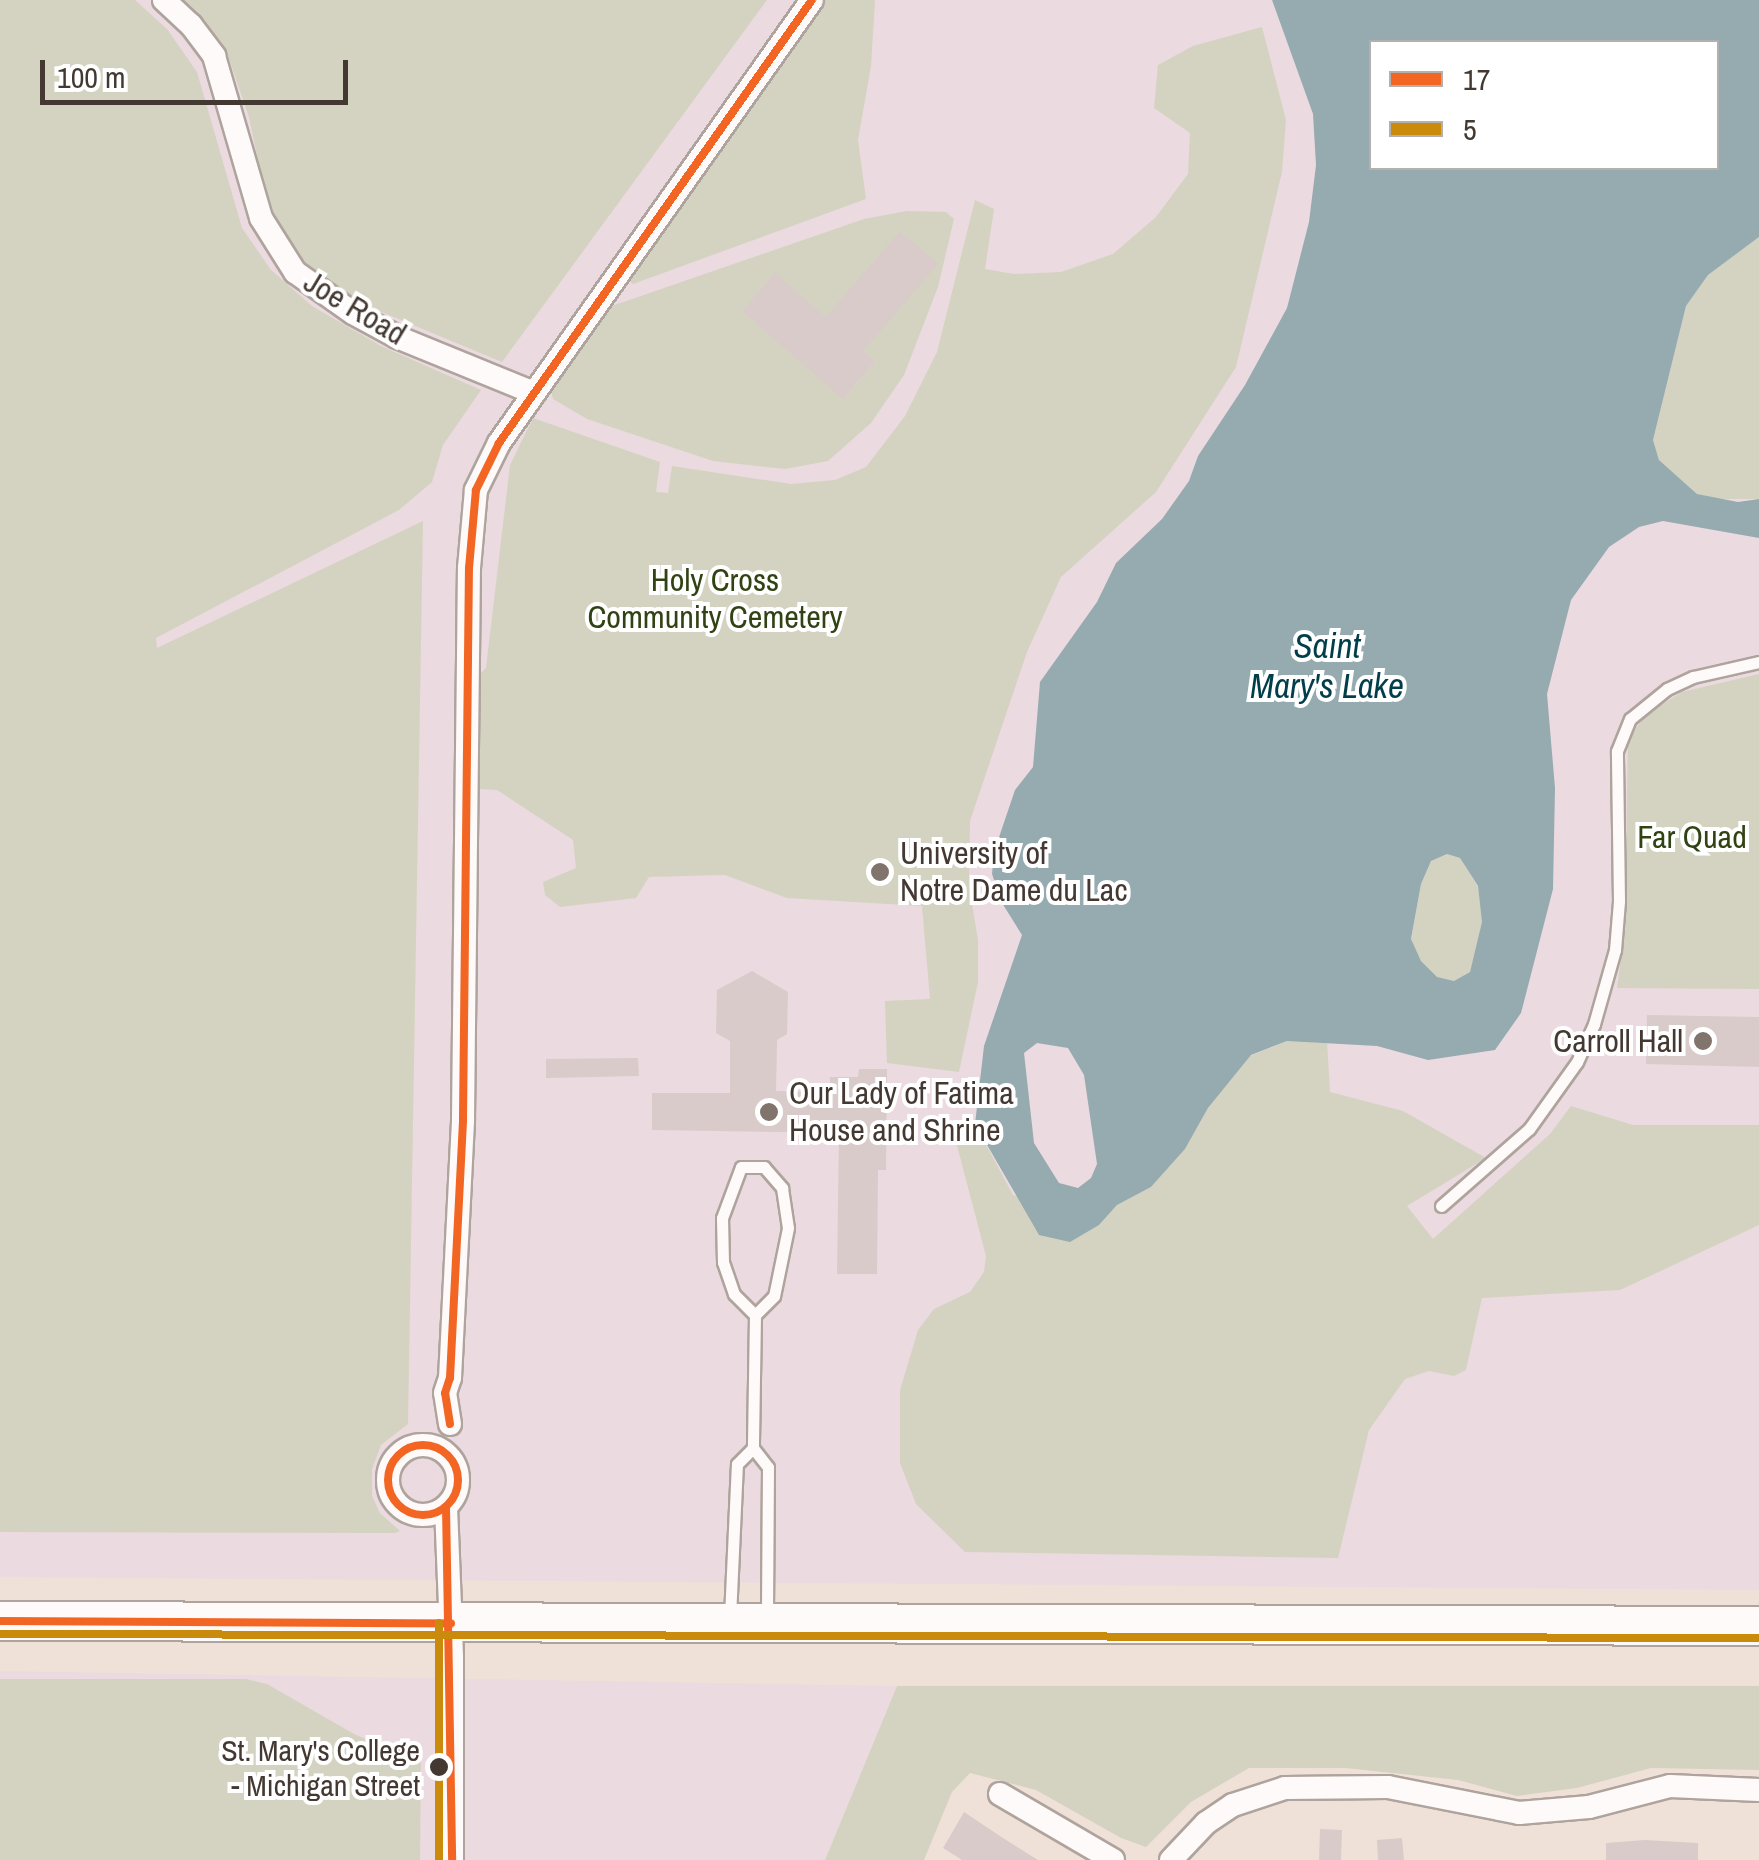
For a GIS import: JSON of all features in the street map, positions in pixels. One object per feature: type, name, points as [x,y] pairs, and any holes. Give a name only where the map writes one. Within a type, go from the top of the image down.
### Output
[{"type":"main road","points":[[0,1622],[1759,1626]]},
{"type":"street","name":"Joe Road","points":[[164,0],[191,25],[214,56],[260,218],[295,272],[353,313],[397,337],[534,393]]},
{"type":"street","points":[[448,1455],[450,1424],[458,1394],[450,1378],[463,1119],[469,568],[476,490],[484,469],[534,393],[812,0]]},
{"type":"street","points":[[446,1507],[425,1516],[403,1510],[395,1502],[388,1480],[396,1458],[404,1450],[426,1445],[448,1455],[454,1464],[458,1487],[446,1507],[451,1623],[452,1860]]},
{"type":"street","points":[[1171,1860],[1206,1823],[1233,1805],[1285,1788],[1388,1787],[1520,1814],[1589,1808],[1670,1786],[1759,1790]]},
{"type":"street","points":[[1000,1794],[1113,1860]]},
{"type":"lane","points":[[1441,1206],[1529,1129],[1577,1062],[1594,1024],[1615,950],[1619,900],[1617,751],[1630,719],[1667,688],[1693,677],[1759,662]]},
{"type":"lane","points":[[749,1623],[768,1467],[753,1448],[755,1315],[774,1296],[783,1271],[788,1228],[782,1188],[764,1167],[741,1167],[722,1218],[723,1262],[734,1294],[755,1315]]},
{"type":"lane","points":[[749,1623],[738,1464],[753,1448]]},
{"type":"shaded area","name":"University of Notre Dame du Lac","points":[[0,0],[1759,0],[1759,1590],[0,1577]]},
{"type":"shaded area","points":[[0,1671],[897,1686],[825,1860],[0,1860]]},
{"type":"green space","points":[[0,0],[135,0],[167,29],[197,72],[242,228],[271,270],[312,306],[381,346],[481,390],[443,445],[432,482],[399,510],[156,638],[157,648],[423,521],[408,1424],[381,1445],[372,1469],[372,1496],[380,1513],[400,1531],[395,1533],[0,1532]]},
{"type":"green space","points":[[181,0],[767,0],[502,362],[360,303],[290,251],[264,189],[249,117],[225,47],[202,18]]},
{"type":"green space","points":[[824,0],[875,0],[871,66],[858,140],[866,199],[633,284],[627,279]]},
{"type":"green space","name":"Holy Cross Community Cemetery","points":[[1262,27],[1286,120],[1282,172],[1236,367],[1156,492],[1061,577],[1027,652],[970,821],[969,886],[978,940],[978,982],[959,1072],[887,1063],[885,1001],[930,999],[922,906],[787,898],[725,875],[649,877],[636,898],[560,907],[545,895],[543,882],[576,868],[573,840],[497,790],[479,789],[481,673],[486,668],[510,465],[533,418],[660,462],[656,492],[668,493],[672,466],[791,484],[835,480],[866,467],[905,416],[937,352],[975,200],[994,209],[985,269],[1014,274],[1061,272],[1113,254],[1156,217],[1188,174],[1190,133],[1154,108],[1158,65],[1193,46]]},
{"type":"green space","points":[[907,211],[946,212],[954,219],[938,287],[904,375],[871,423],[828,461],[785,469],[713,461],[587,419],[553,399],[550,387],[609,307],[864,219]],"holes":[[[742,311],[826,317],[875,362],[844,398]]]},
{"type":"green space","points":[[1759,237],[1759,499],[1716,499],[1697,494],[1659,460],[1653,440],[1686,306],[1708,275]]},
{"type":"green space","name":"Far Quad","points":[[1759,674],[1759,989],[1617,988],[1625,926],[1628,738],[1647,714],[1682,692]]},
{"type":"green space","points":[[1447,854],[1460,858],[1478,887],[1483,922],[1470,972],[1454,981],[1437,978],[1421,961],[1411,940],[1421,884],[1431,861]]},
{"type":"green space","points":[[1287,1041],[1327,1041],[1330,1092],[1403,1111],[1486,1158],[1407,1206],[1433,1239],[1550,1134],[1571,1106],[1633,1125],[1759,1125],[1759,1225],[1620,1290],[1482,1298],[1466,1370],[1454,1376],[1429,1371],[1405,1379],[1369,1430],[1338,1558],[965,1552],[916,1504],[900,1463],[900,1390],[918,1330],[934,1309],[970,1292],[984,1272],[986,1256],[955,1138],[975,1124],[1013,1195],[1099,1225],[1117,1205],[1151,1187],[1185,1149],[1208,1108],[1250,1056]]},
{"type":"green space","points":[[0,1679],[246,1679],[267,1684],[354,1734],[377,1744],[410,1747],[421,1754],[420,1860],[0,1860]]},
{"type":"green space","points":[[897,1686],[1759,1686],[1759,1770],[1651,1768],[1577,1788],[1517,1796],[1458,1780],[1345,1768],[1249,1768],[1191,1802],[1146,1847],[1121,1838],[1036,1790],[970,1773],[952,1792],[924,1860],[825,1860]]},
{"type":"water","name":"Saint Mary's Lake","points":[[1272,0],[1759,0],[1759,237],[1708,275],[1686,306],[1653,440],[1659,460],[1697,494],[1738,502],[1759,499],[1759,538],[1663,521],[1639,527],[1609,547],[1571,600],[1547,694],[1555,788],[1553,889],[1521,1013],[1495,1050],[1428,1060],[1377,1046],[1287,1041],[1251,1055],[1208,1108],[1185,1149],[1151,1187],[1117,1205],[1099,1225],[1070,1242],[1039,1235],[975,1124],[984,1046],[1022,935],[1002,903],[992,874],[994,852],[1015,790],[1033,767],[1040,682],[1097,602],[1116,563],[1162,519],[1189,481],[1198,456],[1245,385],[1287,308],[1309,222],[1316,165],[1313,114]],"holes":[[[1447,854],[1460,858],[1478,886],[1482,922],[1470,972],[1454,981],[1437,977],[1421,961],[1411,939],[1421,884],[1431,861]],[[1037,1043],[1068,1048],[1084,1075],[1097,1164],[1091,1178],[1078,1188],[1059,1183],[1034,1143],[1024,1053]]]},
{"type":"building","points":[[900,231],[938,264],[863,351],[875,362],[843,399],[742,311],[775,273],[826,317]]},
{"type":"building","name":"Our Lady of Fatima House and Shrine","points":[[752,971],[788,992],[787,1034],[777,1040],[776,1091],[830,1092],[830,1077],[858,1077],[859,1069],[887,1069],[886,1170],[878,1170],[877,1274],[837,1274],[839,1133],[652,1130],[652,1093],[730,1093],[730,1041],[716,1033],[717,990]]},
{"type":"building","name":"Carroll Hall","points":[[1647,1015],[1759,1017],[1759,1067],[1646,1064]]},
{"type":"building","points":[[638,1058],[639,1076],[546,1078],[546,1059]]},
{"type":"building","points":[[964,1812],[1038,1860],[962,1860],[943,1848]]},
{"type":"building","points":[[1320,1829],[1342,1830],[1341,1860],[1319,1860]]},
{"type":"building","points":[[1402,1838],[1404,1860],[1378,1860],[1377,1840]]},
{"type":"building","points":[[1606,1843],[1698,1843],[1698,1860],[1606,1860]]},
{"type":"transit line","name":"17","points":[[450,1424],[445,1393],[450,1378],[463,1119],[469,568],[476,490],[499,443],[812,0]]},
{"type":"transit line","name":"17","points":[[423,1445],[448,1455],[458,1480],[448,1505],[423,1515],[398,1505],[388,1480],[398,1455],[423,1445]]},
{"type":"transit line","name":"17","points":[[446,1507],[452,1860]]},
{"type":"transit line","name":"17","points":[[0,1621],[451,1623]]},
{"type":"transit line","name":"5","points":[[439,1623],[439,1860]]},
{"type":"transit line","name":"5","points":[[0,1634],[1759,1638]]},
{"type":"place","name":"University of Notre Dame du Lac","points":[[880,872]]},
{"type":"place","name":"Carroll Hall","points":[[1703,1041]]},
{"type":"place","name":"Our Lady of Fatima House and Shrine","points":[[769,1112]]},
{"type":"place","name":"St. Mary's College - Michigan Street","points":[[439,1767]]}]
